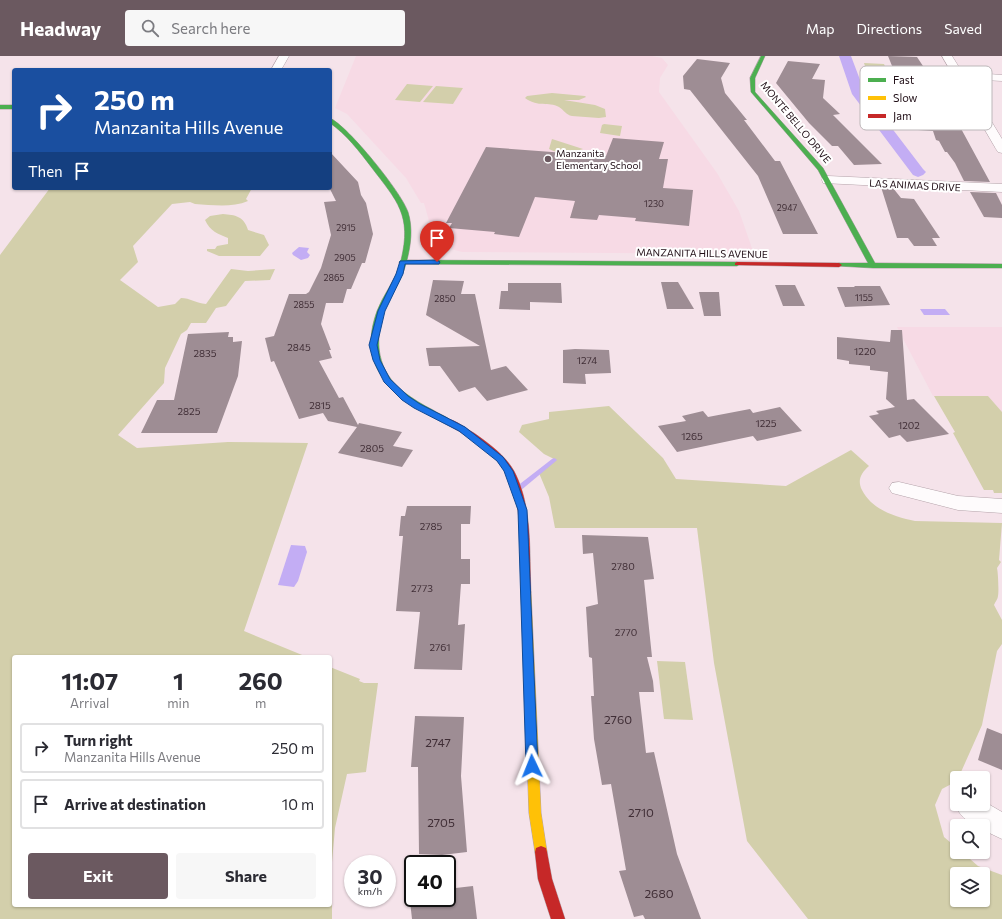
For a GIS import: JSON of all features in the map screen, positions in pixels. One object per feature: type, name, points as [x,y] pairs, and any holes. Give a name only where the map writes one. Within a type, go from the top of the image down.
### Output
[{"type":"street","points":[[277,68],[284,56]]},
{"type":"street","name":"MONTE BELLO DRIVE","points":[[763,56],[750,78],[750,84],[753,92],[821,169],[873,266]]},
{"type":"street","points":[[947,56],[953,66]]},
{"type":"street","points":[[992,78],[1002,78]]},
{"type":"street","points":[[992,80],[1002,81]]},
{"type":"street","points":[[0,107],[12,107]]},
{"type":"street","points":[[332,121],[341,128],[382,174],[398,197],[408,227],[408,237],[400,274],[381,311],[376,326],[373,345],[378,364],[387,380],[405,398],[417,406],[462,429],[500,459],[509,471],[523,510],[531,757],[535,813],[545,880],[558,919]]},
{"type":"street","points":[[991,130],[1002,149]]},
{"type":"street","name":"LAS ANIMAS DRIVE","points":[[828,180],[1002,188]]},
{"type":"street","name":"MANZANITA HILLS AVENUE","points":[[402,262],[1002,266]]},
{"type":"street","points":[[899,488],[958,503],[1002,506]]},
{"type":"street","points":[[976,811],[1002,828]]},
{"type":"shaded area","name":"Manzanita Elementary School","points":[[356,56],[652,56],[662,58],[668,65],[660,78],[659,92],[717,173],[739,211],[754,254],[462,252],[440,246],[432,238],[431,228],[424,203],[421,203],[406,178],[347,114],[335,108]]},
{"type":"shaded area","points":[[864,63],[884,64],[885,66],[865,66]]},
{"type":"shaded area","points":[[407,84],[433,86],[420,102],[395,100]]},
{"type":"shaded area","points":[[436,86],[463,88],[453,104],[423,102]]},
{"type":"shaded area","points":[[552,93],[585,96],[586,97],[579,100],[564,100],[595,105],[605,109],[606,117],[599,118],[572,116],[568,115],[561,108],[555,105],[539,104],[525,98],[527,96]]},
{"type":"shaded area","points":[[602,125],[622,126],[620,136],[600,133]]},
{"type":"shaded area","points":[[552,139],[583,149],[566,153],[553,151],[549,149]]},
{"type":"shaded area","points":[[49,190],[251,190],[246,199],[248,201],[235,205],[195,204],[190,202],[172,204],[133,246],[138,262],[120,280],[158,307],[175,304],[181,298],[206,304],[231,269],[248,271],[275,269],[270,280],[245,281],[226,306],[216,308],[206,323],[191,323],[187,330],[181,334],[165,368],[164,383],[118,435],[137,448],[228,442],[308,443],[244,631],[302,655],[12,655],[12,907],[332,907],[332,919],[0,919],[0,255]]},
{"type":"shaded area","points":[[223,214],[238,217],[244,222],[248,230],[264,235],[269,245],[260,256],[219,256],[207,251],[207,249],[215,249],[217,246],[228,244],[228,238],[212,229],[205,220],[210,216]]},
{"type":"shaded area","points":[[299,247],[309,248],[307,252],[310,255],[308,258],[301,260],[293,255],[292,253]]},
{"type":"shaded area","points":[[920,309],[945,309],[950,315],[924,315]]},
{"type":"shaded area","points":[[897,327],[1002,327],[1002,412],[988,396],[933,396]]},
{"type":"shaded area","points":[[934,396],[988,396],[1002,412],[1002,493],[994,493],[993,490],[984,490],[953,433],[955,432]]},
{"type":"shaded area","points":[[609,406],[663,458],[676,479],[786,486],[851,450],[869,466],[864,471],[860,480],[862,490],[872,503],[885,512],[915,521],[1002,523],[999,560],[1001,562],[997,568],[998,598],[994,605],[1002,620],[1002,644],[997,651],[982,725],[961,771],[950,771],[950,785],[942,789],[935,805],[944,837],[950,842],[950,859],[970,859],[981,867],[950,867],[950,907],[990,907],[990,870],[1002,875],[1002,919],[808,919],[747,841],[714,663],[697,528],[555,528],[549,497],[539,473],[556,460],[544,454],[519,432],[522,425],[549,419],[549,412]]},
{"type":"shaded area","points":[[291,545],[305,546],[307,552],[298,581],[294,587],[278,585]]},
{"type":"shaded area","points":[[657,661],[685,662],[693,720],[664,719]]},
{"type":"shaded area","points":[[332,668],[360,679],[359,681],[364,683],[378,683],[366,772],[347,774],[335,828],[332,862]]},
{"type":"building","points":[[888,56],[917,57],[923,66],[892,66]]},
{"type":"building","points":[[697,59],[730,63],[721,78],[725,93],[747,120],[744,120],[775,161],[780,161],[818,234],[783,234],[758,176],[690,90],[684,89],[683,76]]},
{"type":"building","points":[[788,61],[820,64],[812,79],[825,80],[823,98],[840,114],[833,115],[882,164],[854,165],[838,146],[832,146],[809,123],[776,83]]},
{"type":"building","points":[[918,130],[962,130],[990,182],[964,181],[955,163],[947,152],[945,152],[939,141],[936,140],[933,131]]},
{"type":"building","points":[[613,138],[664,142],[659,159],[668,159],[663,188],[693,190],[689,226],[635,221],[636,218],[599,215],[597,220],[570,218],[575,201],[535,197],[519,237],[494,234],[495,232],[449,228],[452,223],[446,223],[486,147],[606,156]]},
{"type":"building","points":[[332,154],[358,182],[361,195],[366,203],[373,234],[365,263],[362,263],[351,289],[347,289],[343,303],[326,303],[321,324],[331,350],[329,350],[332,358],[319,361],[339,398],[343,397],[358,425],[359,423],[402,432],[393,446],[413,450],[402,467],[338,453],[357,427],[328,421],[323,413],[299,419],[274,361],[271,362],[265,338],[274,336],[289,294],[306,294],[309,292],[321,268],[331,235],[324,202],[336,201],[330,190],[332,190]]},
{"type":"building","points":[[881,187],[893,188],[901,198],[914,199],[940,238],[932,238],[937,246],[914,246],[908,238],[897,238]]},
{"type":"building","points":[[970,192],[996,193],[1002,205],[1002,218],[984,217]]},
{"type":"building","points":[[433,280],[464,281],[461,294],[475,294],[491,370],[506,366],[528,390],[487,401],[475,387],[459,392],[440,366],[429,366],[426,348],[480,346],[426,315]]},
{"type":"building","points":[[661,282],[678,282],[694,309],[667,309]]},
{"type":"building","points":[[508,283],[561,283],[562,303],[530,302],[530,310],[499,309],[501,291],[508,291]]},
{"type":"building","points":[[775,285],[795,285],[805,306],[783,306]]},
{"type":"building","points":[[854,286],[880,286],[890,305],[845,307],[837,287],[855,287]]},
{"type":"building","points":[[699,292],[719,292],[721,316],[704,316]]},
{"type":"building","points":[[891,330],[902,330],[907,400],[914,399],[949,434],[907,442],[900,435],[889,438],[869,416],[879,414],[876,411],[895,407],[886,399],[888,372],[870,370],[870,366],[849,364],[849,361],[837,359],[837,337],[890,342]]},
{"type":"building","points":[[229,332],[228,337],[233,337],[233,342],[242,341],[238,376],[217,433],[141,433],[157,400],[174,400],[188,334]]},
{"type":"building","points":[[563,350],[609,350],[611,373],[585,374],[586,384],[563,383]]},
{"type":"building","points":[[780,407],[802,431],[757,441],[753,436],[677,452],[658,426],[686,421],[682,416],[703,411],[708,417],[750,409],[753,413]]},
{"type":"building","points":[[407,506],[471,506],[470,524],[461,524],[461,559],[470,559],[470,584],[461,584],[458,625],[465,624],[462,670],[414,669],[420,612],[396,611],[403,536],[399,536],[401,516],[405,516]]},
{"type":"building","points":[[582,535],[648,537],[654,579],[644,580],[652,657],[647,657],[654,692],[639,692],[646,753],[654,752],[677,854],[701,919],[645,919],[643,915],[634,917],[619,871],[626,870],[611,784],[602,785],[594,739],[591,696],[594,696],[592,658],[589,657],[586,607],[598,604],[593,553],[583,554]]},
{"type":"building","points":[[415,716],[464,717],[461,776],[467,852],[442,855],[419,854],[418,767],[411,767]]},
{"type":"building","points":[[987,728],[1002,734],[1002,770],[978,760]]},
{"type":"building","points":[[473,886],[477,919],[412,919],[411,907],[456,907],[456,888]]},
{"type":"waterway","points":[[845,56],[860,95]]},
{"type":"waterway","points":[[886,130],[918,172]]},
{"type":"waterway","points":[[518,489],[554,460]]},
{"type":"traffic: fast","points":[[763,56],[755,69],[752,78],[751,82],[753,92],[821,169],[873,266]]},
{"type":"traffic: fast","points":[[0,107],[12,107]]},
{"type":"traffic: fast","points":[[332,122],[350,138],[392,188],[405,212],[408,231],[407,249],[400,274],[381,311],[375,332],[375,350],[379,366],[388,380],[400,392],[414,403],[447,421]]},
{"type":"traffic: fast","points":[[402,262],[737,264]]},
{"type":"traffic: fast","points":[[839,265],[1002,266]]},
{"type":"traffic: slow","points":[[526,592],[535,813],[541,852]]},
{"type":"traffic: jam","points":[[737,264],[839,265]]},
{"type":"traffic: jam","points":[[447,421],[472,436],[490,450],[498,457],[509,471],[515,484],[522,514],[525,546],[526,592]]},
{"type":"traffic: jam","points":[[541,852],[545,879],[558,919]]},
{"type":"place","name":"Manzanita Elementary School","points":[[548,159]]},
{"type":"route","points":[[437,262],[402,262],[400,274],[381,311],[376,326],[373,345],[376,360],[387,380],[405,398],[417,406],[462,429],[500,459],[509,471],[517,490],[523,510],[532,766]]}]
